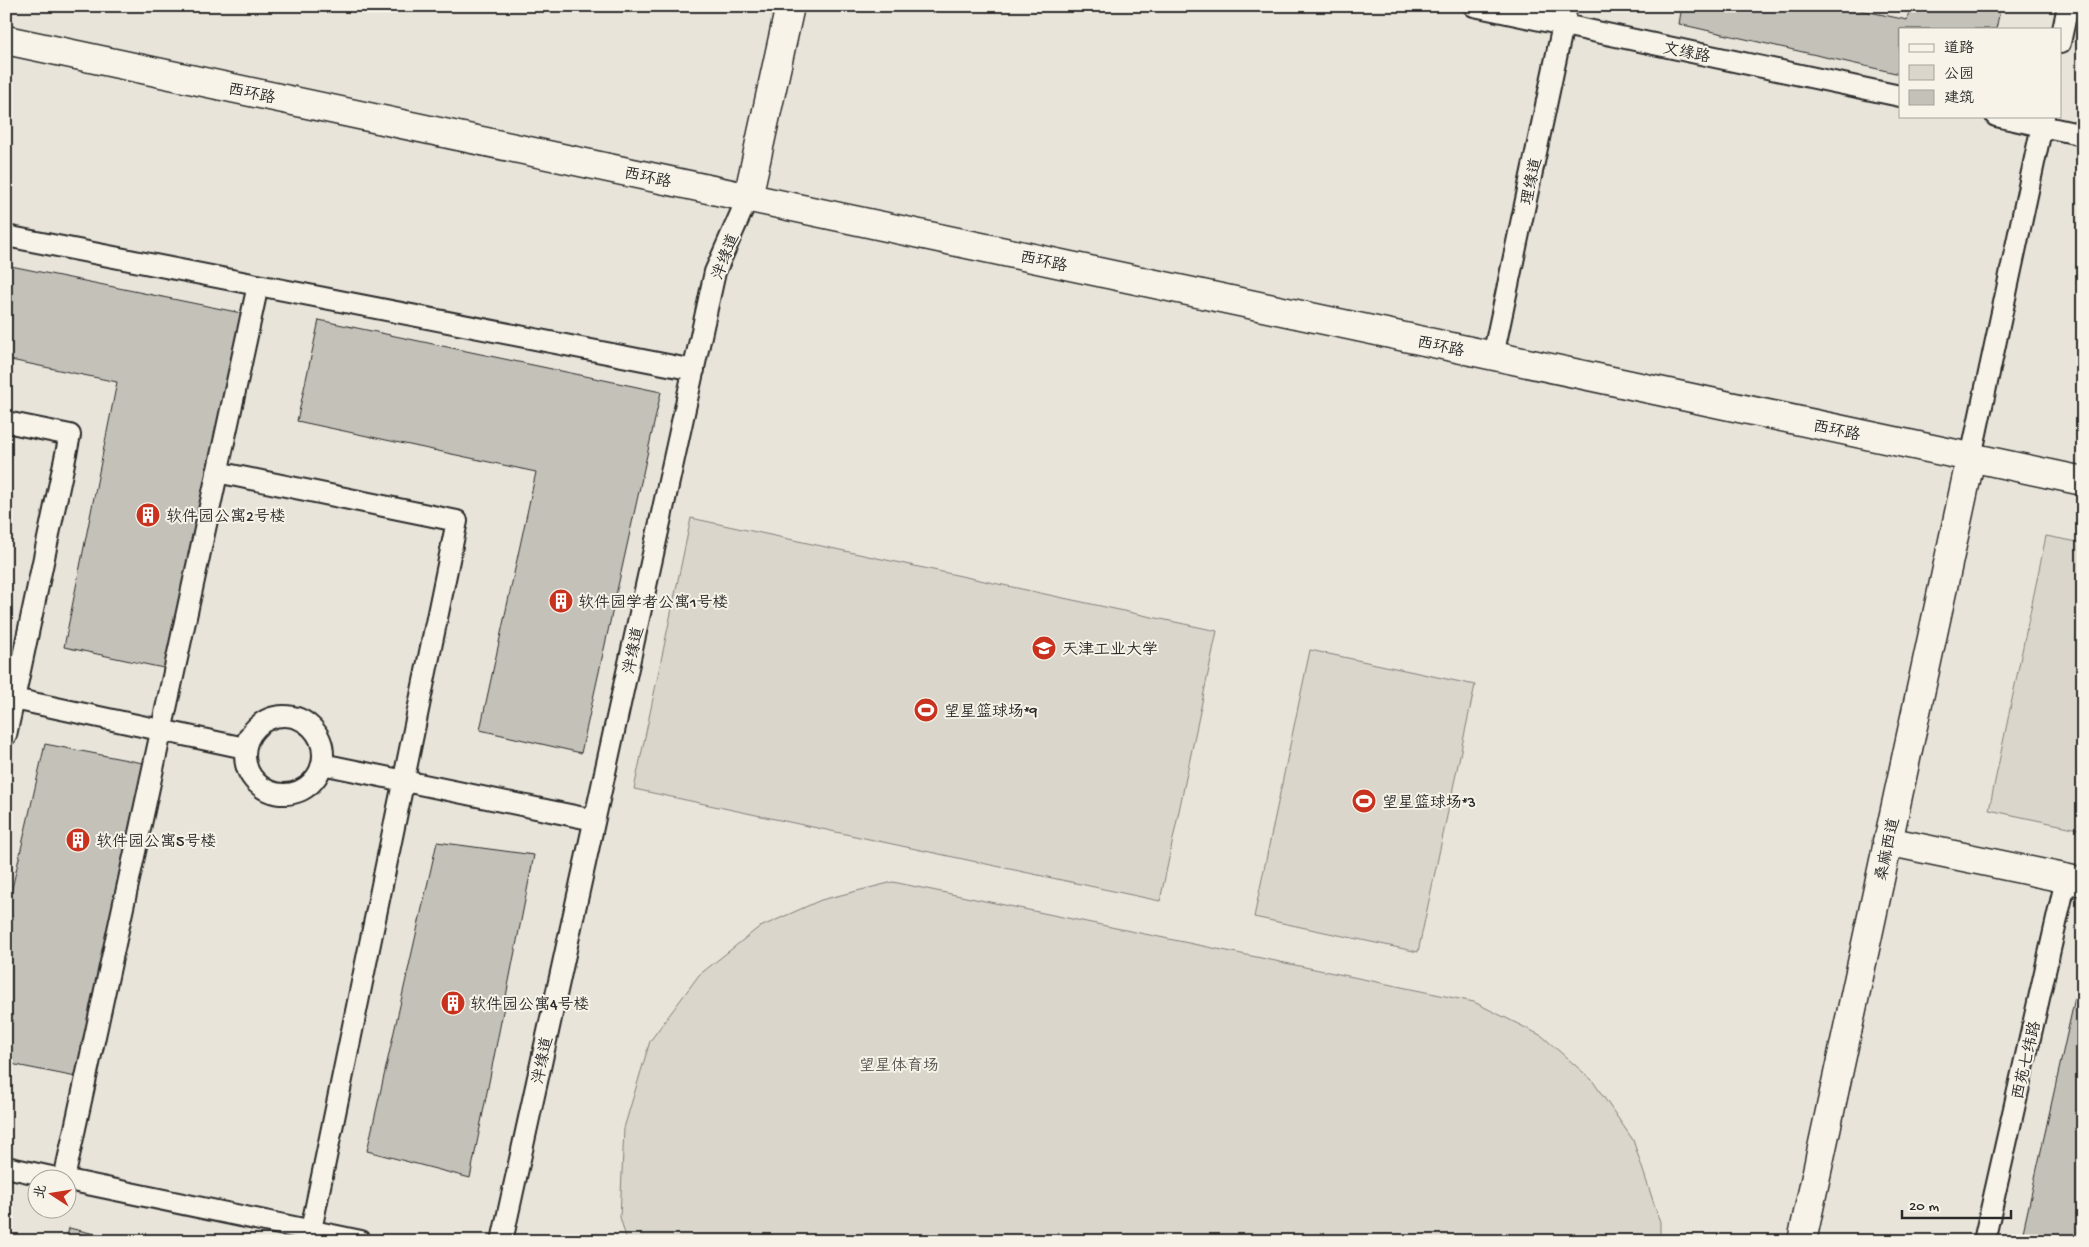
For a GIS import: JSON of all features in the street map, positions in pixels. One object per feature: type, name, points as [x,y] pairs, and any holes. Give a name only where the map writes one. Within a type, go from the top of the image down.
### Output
[{"type":"street","name":"泮缘道","points":[[748,198],[790,6]]},
{"type":"street","name":"西环路","points":[[6,40],[2083,481]]},
{"type":"street","name":"桑麻西道","points":[[1802,1241],[1971,457]]},
{"type":"street","points":[[1887,841],[2074,881]]},
{"type":"lane","name":"文缘路","points":[[1474,6],[1565,15],[1899,96]]},
{"type":"lane","points":[[2062,34],[2068,6]]},
{"type":"lane","name":"理缘道","points":[[1493,356],[1565,15]]},
{"type":"lane","points":[[2015,118],[2043,121],[2083,135]]},
{"type":"lane","points":[[1971,457],[2043,121]]},
{"type":"lane","name":"泮缘道","points":[[502,1241],[715,272],[748,198]]},
{"type":"lane","points":[[6,236],[694,370]]},
{"type":"lane","points":[[67,1170],[258,285]]},
{"type":"lane","points":[[6,422],[70,434],[6,735]]},
{"type":"lane","points":[[217,472],[457,520],[403,781],[299,1233]]},
{"type":"lane","points":[[14,699],[245,748]]},
{"type":"lane","points":[[279,716],[292,717],[304,721],[320,739],[323,752],[322,764],[317,776],[302,790],[296,793],[283,794],[270,792],[258,785],[250,774],[245,761],[245,748],[254,731],[268,719],[279,716]]},
{"type":"lane","points":[[322,764],[594,820]]},
{"type":"lane","name":"西苑七纬路","points":[[1984,1241],[2074,881]]},
{"type":"lane","points":[[6,1168],[28,1172]]},
{"type":"lane","points":[[78,1183],[299,1233],[361,1241]]},
{"type":"shaded area","name":"天津工业大学","points":[[6,6],[2083,6],[2083,1241],[6,1241]]},
{"type":"green space","name":"望星篮球场*9","points":[[691,518],[1217,631],[1160,901],[634,789]]},
{"type":"green space","points":[[2046,536],[2083,543],[2083,830],[1989,810]]},
{"type":"green space","name":"望星篮球场*3","points":[[1310,650],[1475,685],[1418,952],[1254,917]]},
{"type":"green space","name":"望星体育场","points":[[893,882],[1474,1002],[1542,1036],[1592,1080],[1633,1140],[1660,1222],[1660,1241],[627,1241],[620,1217],[624,1128],[650,1041],[699,975],[758,928],[821,900]]},
{"type":"building","points":[[1682,6],[1842,6],[1907,20],[1910,6],[2001,6],[1996,28],[1899,28],[1899,74],[1679,24]]},
{"type":"building","name":"软件园公寓2号楼","points":[[6,265],[251,315],[168,669],[64,647],[117,382],[6,359]]},
{"type":"building","name":"软件园学者公寓1号楼","points":[[319,320],[661,392],[581,753],[480,730],[536,472],[297,421]]},
{"type":"building","name":"软件园公寓5号楼","points":[[45,744],[148,764],[81,1078],[6,1063],[6,915]]},
{"type":"building","name":"软件园公寓4号楼","points":[[437,842],[534,855],[470,1178],[367,1151]]},
{"type":"building","points":[[2076,993],[2083,995],[2083,1241],[2021,1241]]},
{"type":"building","points":[[69,1228],[126,1241],[66,1241]]},
{"type":"place","name":"软件园公寓2号楼","points":[[148,515]]},
{"type":"place","name":"软件园学者公寓1号楼","points":[[561,601]]},
{"type":"place","name":"天津工业大学","points":[[1044,648]]},
{"type":"place","name":"望星篮球场*9","points":[[926,710]]},
{"type":"place","name":"望星篮球场*3","points":[[1364,801]]},
{"type":"place","name":"软件园公寓5号楼","points":[[78,840]]},
{"type":"place","name":"软件园公寓4号楼","points":[[453,1003]]}]
